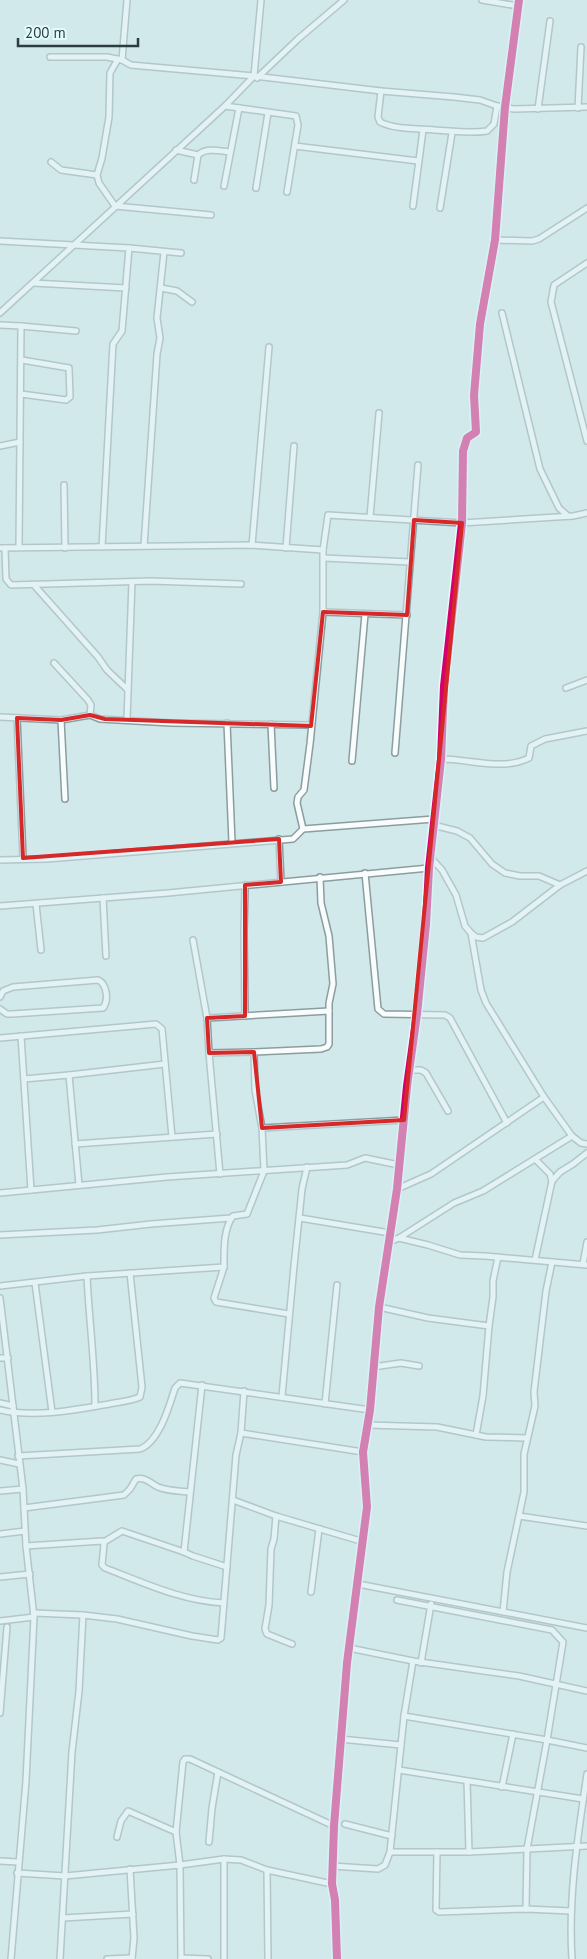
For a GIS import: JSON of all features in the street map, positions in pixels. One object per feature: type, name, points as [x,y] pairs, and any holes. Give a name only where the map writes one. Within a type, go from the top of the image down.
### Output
[{"type":"street","points":[[128,0],[120,59],[110,73],[109,117],[97,175],[99,183],[115,206],[212,215]]},
{"type":"street","points":[[256,77],[261,0]]},
{"type":"street","points":[[0,313],[292,44],[344,0]]},
{"type":"street","points":[[337,1959],[335,1900],[332,1884],[334,1826],[349,1648],[367,1507],[363,1452],[370,1410],[379,1307],[397,1189],[409,1070],[417,1014],[426,924],[430,857],[441,760],[444,686],[462,523],[463,451],[467,438],[476,432],[474,395],[480,324],[495,240],[505,107],[518,3],[482,0]]},
{"type":"street","points":[[538,109],[550,21]]},
{"type":"street","points":[[578,108],[581,48]]},
{"type":"street","points":[[50,57],[120,59],[131,66],[454,96],[480,100],[505,107],[538,109],[587,107]]},
{"type":"street","points":[[381,90],[378,117],[380,122],[422,130],[433,129],[452,132],[490,130],[494,124],[497,106]]},
{"type":"street","points":[[225,106],[296,116],[298,125],[287,192]]},
{"type":"street","points":[[224,186],[239,108]]},
{"type":"street","points":[[256,188],[268,113]]},
{"type":"street","points":[[412,206],[422,130]]},
{"type":"street","points":[[440,208],[452,132]]},
{"type":"street","points":[[295,146],[418,161]]},
{"type":"street","points":[[176,150],[198,154],[209,150],[230,152]]},
{"type":"street","points":[[194,180],[198,154]]},
{"type":"street","points":[[50,162],[61,170],[97,175]]},
{"type":"street","points":[[495,240],[538,240],[587,208]]},
{"type":"street","points":[[0,242],[129,248],[181,253]]},
{"type":"street","points":[[102,547],[113,344],[122,330],[129,248]]},
{"type":"street","points":[[144,546],[157,354],[160,338],[157,318],[164,252]]},
{"type":"street","points":[[587,263],[554,285],[551,302],[587,441]]},
{"type":"street","points":[[33,283],[126,288]]},
{"type":"street","points":[[161,288],[177,291],[192,302]]},
{"type":"street","points":[[502,313],[540,469],[559,508],[568,516]]},
{"type":"street","points":[[0,324],[76,330]]},
{"type":"street","points":[[19,548],[21,326]]},
{"type":"street","points":[[252,545],[269,347]]},
{"type":"street","points":[[21,394],[66,400],[70,397],[69,368],[22,360]]},
{"type":"street","points":[[370,517],[379,413]]},
{"type":"street","points":[[0,446],[20,442]]},
{"type":"street","points":[[286,548],[294,446]]},
{"type":"street","points":[[395,753],[418,465]]},
{"type":"street","points":[[64,485],[65,548]]},
{"type":"street","points":[[303,829],[296,803],[304,790],[312,725],[322,612],[323,550],[325,547],[326,519],[329,514],[462,523],[587,513]]},
{"type":"street","points":[[241,584],[176,581],[11,585],[8,584],[6,579],[2,548],[252,545],[323,550]]},
{"type":"street","points":[[324,558],[410,562]]},
{"type":"street","points":[[127,719],[132,582]]},
{"type":"street","points":[[34,585],[108,670],[128,690]]},
{"type":"street","points":[[322,612],[407,615]]},
{"type":"street","points":[[352,761],[365,614]]},
{"type":"street","points":[[54,663],[88,700],[90,715]]},
{"type":"street","points":[[566,688],[587,680]]},
{"type":"street","points":[[0,717],[61,720],[90,715],[100,719],[312,725]]},
{"type":"street","points":[[17,718],[23,858]]},
{"type":"street","points":[[61,720],[65,799]]},
{"type":"street","points":[[227,723],[232,842]]},
{"type":"street","points":[[271,724],[274,788]]},
{"type":"street","points":[[441,760],[504,763],[524,761],[529,758],[532,746],[545,739],[587,731]]},
{"type":"street","points":[[0,860],[23,858],[47,859],[232,842],[293,839],[303,829],[434,819]]},
{"type":"street","points":[[433,826],[457,831],[470,838],[495,867],[505,873],[520,876],[539,876],[560,885]]},
{"type":"street","points":[[279,840],[281,882]]},
{"type":"street","points":[[430,857],[442,870],[456,895],[465,926],[470,934],[480,990],[486,1003],[544,1097],[572,1136],[587,1144]]},
{"type":"street","points":[[0,906],[429,868]]},
{"type":"street","points":[[470,934],[483,938],[493,934],[512,922],[560,885],[587,871]]},
{"type":"street","points":[[365,873],[378,1009],[384,1014],[445,1015],[450,1018],[507,1123]]},
{"type":"street","points":[[210,1053],[327,1047],[330,1044],[329,1011],[333,984],[329,936],[321,904],[320,877]]},
{"type":"street","points":[[245,885],[245,1016]]},
{"type":"street","points":[[103,898],[106,956]]},
{"type":"street","points":[[36,904],[41,950]]},
{"type":"street","points":[[193,940],[207,1018],[220,1174]]},
{"type":"street","points":[[0,997],[3,991],[13,987],[98,980],[105,987],[106,1002],[103,1008],[12,1014],[7,1014],[0,1009]]},
{"type":"street","points":[[207,1018],[329,1011]]},
{"type":"street","points":[[0,1038],[156,1024],[162,1029],[172,1137]]},
{"type":"street","points":[[21,1036],[31,1190]]},
{"type":"street","points":[[0,1235],[97,1230],[231,1218],[235,1215],[247,1214],[264,1171],[262,1128],[256,1098],[254,1052]]},
{"type":"street","points":[[24,1079],[165,1064]]},
{"type":"street","points":[[409,1070],[421,1070],[426,1073],[448,1111]]},
{"type":"street","points":[[69,1075],[79,1186]]},
{"type":"street","points":[[397,1189],[431,1174],[544,1097]]},
{"type":"street","points":[[262,1128],[404,1120]]},
{"type":"street","points":[[75,1144],[217,1134]]},
{"type":"street","points":[[389,1242],[399,1238],[454,1203],[483,1191],[572,1136]]},
{"type":"street","points":[[552,1181],[560,1172],[587,1152]]},
{"type":"street","points":[[0,1193],[347,1165],[365,1158],[399,1165]]},
{"type":"street","points":[[535,1260],[552,1181],[550,1174],[536,1159]]},
{"type":"street","points":[[282,1396],[302,1189],[307,1167]]},
{"type":"street","points":[[550,1174],[560,1172]]},
{"type":"street","points":[[231,1218],[225,1244],[224,1267],[214,1298],[216,1302],[289,1314]]},
{"type":"street","points":[[300,1218],[390,1233]]},
{"type":"street","points":[[399,1238],[460,1255],[585,1264],[587,1242]]},
{"type":"street","points":[[476,1435],[483,1396],[493,1281],[498,1257]]},
{"type":"street","points":[[503,1612],[506,1572],[524,1492],[524,1454],[535,1406],[535,1386],[546,1291],[552,1262]]},
{"type":"street","points":[[0,1286],[87,1276],[224,1267]]},
{"type":"street","points":[[0,1410],[14,1414],[52,1412],[138,1398],[141,1395],[142,1387],[130,1273]]},
{"type":"street","points":[[87,1276],[88,1317],[94,1346],[96,1406]]},
{"type":"street","points":[[35,1283],[52,1412]]},
{"type":"street","points":[[325,1404],[337,1285]]},
{"type":"street","points":[[0,1298],[23,1489],[26,1546],[34,1615],[26,1781],[11,1959]]},
{"type":"street","points":[[379,1307],[428,1318],[489,1326]]},
{"type":"street","points":[[0,1358],[8,1358]]},
{"type":"street","points":[[373,1367],[401,1363],[419,1366]]},
{"type":"street","points":[[18,1456],[142,1448],[150,1444],[157,1434],[179,1383],[282,1396],[370,1410]]},
{"type":"street","points":[[184,1552],[202,1385]]},
{"type":"street","points":[[0,1621],[34,1615],[83,1615],[118,1619],[218,1640],[222,1635],[236,1455],[241,1433],[244,1391]]},
{"type":"street","points":[[0,1403],[13,1406]]},
{"type":"street","points":[[367,1424],[437,1427],[464,1431],[476,1435],[527,1438]]},
{"type":"street","points":[[241,1433],[363,1452]]},
{"type":"street","points":[[0,1460],[19,1464]]},
{"type":"street","points":[[24,1508],[124,1494],[136,1479],[140,1478],[163,1488],[190,1492]]},
{"type":"street","points":[[0,1491],[23,1489]]},
{"type":"street","points":[[233,1500],[276,1516],[364,1542]]},
{"type":"street","points":[[276,1516],[271,1549],[269,1605],[265,1629],[267,1634],[292,1644]]},
{"type":"street","points":[[519,1516],[587,1526]]},
{"type":"street","points":[[311,1592],[319,1529]]},
{"type":"street","points":[[26,1546],[104,1542],[122,1531],[227,1567]]},
{"type":"street","points":[[0,1534],[25,1532]]},
{"type":"street","points":[[104,1542],[102,1565],[105,1568],[194,1600],[224,1603]]},
{"type":"street","points":[[0,1577],[30,1574]]},
{"type":"street","points":[[358,1584],[587,1628]]},
{"type":"street","points":[[421,1662],[432,1598]]},
{"type":"street","points":[[397,1600],[552,1630],[563,1642],[527,1849],[526,1909]]},
{"type":"street","points":[[60,1959],[72,1752],[79,1691],[83,1615]]},
{"type":"street","points":[[0,1713],[2,1649],[7,1627]]},
{"type":"street","points":[[349,1648],[413,1661],[519,1676],[587,1691]]},
{"type":"street","points":[[332,1866],[378,1869],[385,1865],[390,1852],[404,1716],[413,1661]]},
{"type":"street","points":[[404,1716],[587,1748]]},
{"type":"street","points":[[502,1786],[513,1734]]},
{"type":"street","points":[[340,1739],[401,1745]]},
{"type":"street","points":[[208,1959],[181,1959],[180,1865],[176,1832],[184,1760],[190,1759],[334,1826]]},
{"type":"street","points":[[399,1770],[583,1799]]},
{"type":"street","points":[[209,1842],[218,1772]]},
{"type":"street","points":[[572,1959],[570,1911],[576,1847],[587,1774]]},
{"type":"street","points":[[468,1781],[469,1852]]},
{"type":"street","points":[[117,1837],[121,1821],[128,1811],[176,1832]]},
{"type":"street","points":[[345,1824],[392,1836]]},
{"type":"street","points":[[390,1852],[469,1852],[587,1846]]},
{"type":"street","points":[[437,1852],[436,1910],[439,1912],[526,1909],[570,1911]]},
{"type":"street","points":[[17,1873],[64,1876],[224,1859],[247,1861],[267,1870],[332,1884]]},
{"type":"street","points":[[224,1859],[224,1959]]},
{"type":"street","points":[[0,1861],[18,1862]]},
{"type":"street","points":[[107,1959],[132,1958],[134,1938],[130,1869]]},
{"type":"street","points":[[267,1870],[268,1959]]},
{"type":"street","points":[[63,1918],[133,1914]]},
{"type":"highlighted area","points":[[414,520],[462,523],[404,1120],[262,1128],[254,1052],[209,1053],[207,1018],[245,1016],[245,885],[281,882],[279,839],[23,858],[17,718],[61,720],[90,715],[105,719],[311,726],[323,612],[407,615]]},
{"type":"cycle path","points":[[337,1959],[335,1900],[332,1884],[334,1826],[347,1663],[367,1507],[363,1452],[370,1410],[379,1307],[397,1189],[426,924],[429,868],[441,759],[444,686],[462,523],[463,451],[467,438],[476,432],[474,395],[480,324],[495,240],[505,107],[519,0]]}]
